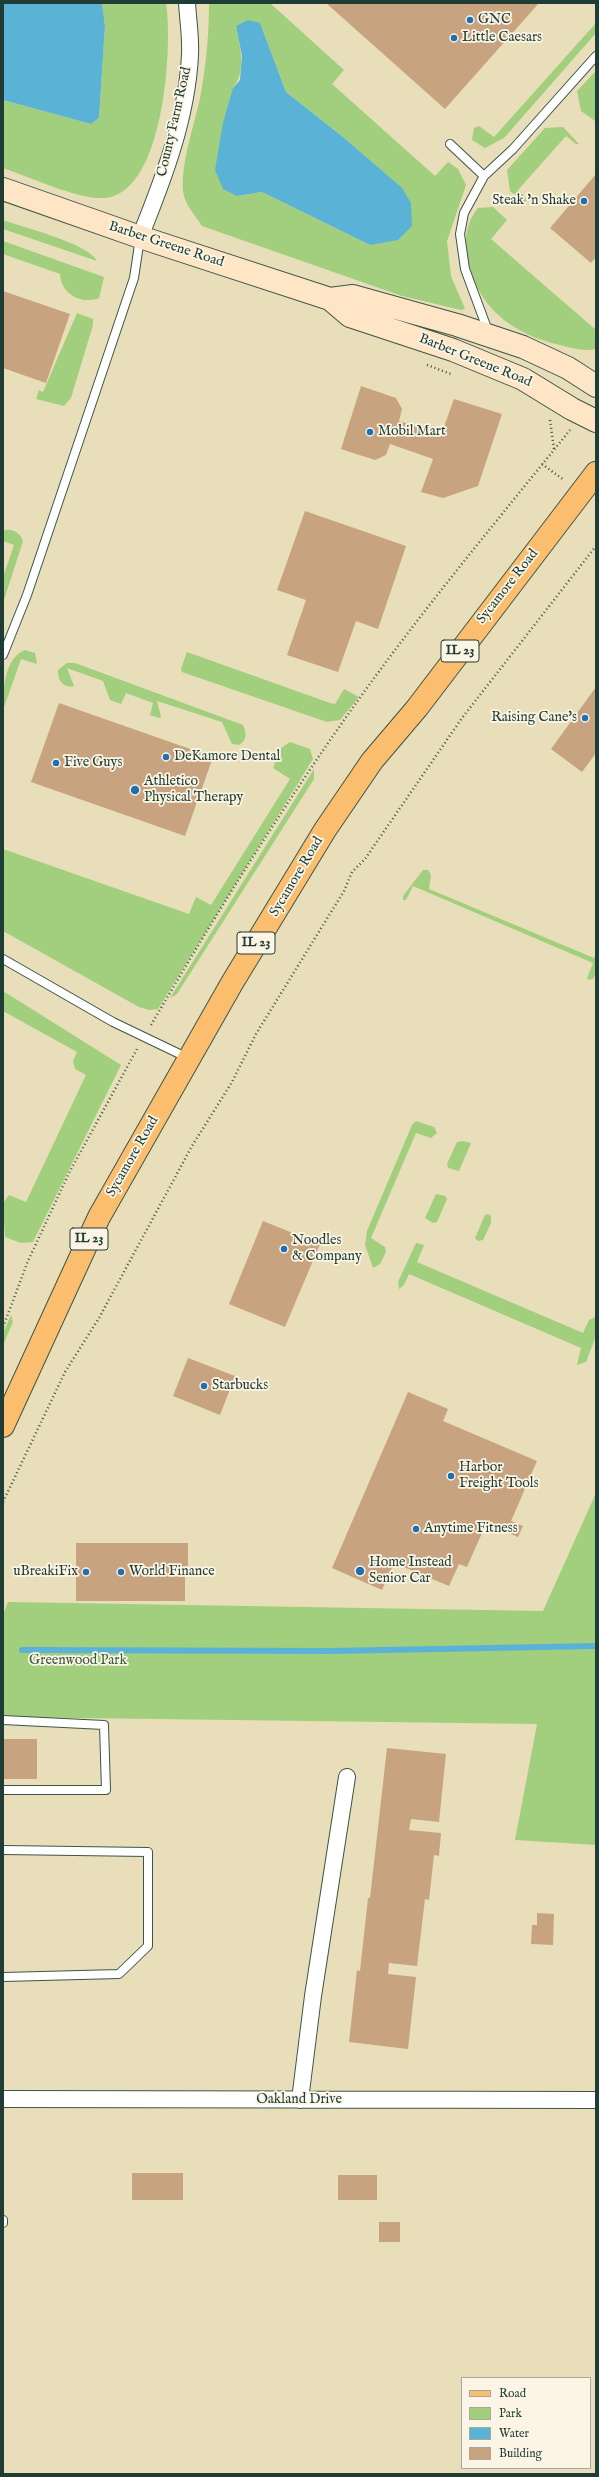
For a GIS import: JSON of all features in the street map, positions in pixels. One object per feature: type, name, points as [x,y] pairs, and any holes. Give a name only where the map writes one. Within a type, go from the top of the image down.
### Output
[{"type":"main road","name":"Barber Greene Road","points":[[3,188],[140,237],[330,299],[350,316],[453,350],[523,379],[589,417]]},
{"type":"main road","name":"Barber Greene Road","points":[[330,299],[353,296],[490,336],[523,347],[568,368],[596,386]]},
{"type":"main road","name":"Sycamore Road","points":[[3,1426],[99,1217],[232,983],[317,843],[372,761],[417,708],[596,473]]},
{"type":"street","name":"County Farm Road","points":[[140,237],[164,179],[182,106],[190,55],[187,3]]},
{"type":"street","points":[[300,2100],[313,1996],[348,1777]]},
{"type":"street","name":"Oakland Drive","points":[[3,2099],[596,2100]]},
{"type":"lane","points":[[490,336],[465,269],[460,234],[464,213],[484,176],[513,149],[596,56]]},
{"type":"lane","points":[[450,144],[484,176]]},
{"type":"lane","points":[[3,655],[27,595],[134,278],[140,237]]},
{"type":"lane","points":[[3,959],[113,1022],[189,1058]]},
{"type":"lane","points":[[3,1720],[104,1725],[106,1790],[3,1790]]},
{"type":"lane","points":[[3,1850],[148,1852],[148,1946],[119,1974],[3,1977]]},
{"type":"path","points":[[424,364],[459,376]]},
{"type":"path","points":[[548,416],[554,449]]},
{"type":"path","points":[[3,1327],[28,1261],[69,1173],[144,1037],[256,852],[353,708],[435,598],[554,449],[589,417]]},
{"type":"path","points":[[3,1502],[65,1372],[99,1318],[192,1146],[232,1082],[259,1027],[344,891],[352,872],[365,859],[462,718],[564,585],[596,546]]},
{"type":"green space","points":[[102,3],[166,3],[168,51],[160,115],[152,146],[140,172],[125,190],[105,198],[94,198],[68,192],[3,168],[3,100],[91,124],[99,118],[105,26]]},
{"type":"green space","points":[[209,3],[270,3],[344,70],[332,84],[435,176],[448,162],[458,169],[466,185],[447,241],[451,276],[465,309],[461,310],[402,296],[202,226],[186,201],[183,191],[183,180],[188,144],[202,86],[207,50]],"holes":[[[260,23],[286,92],[343,137],[385,174],[370,245],[262,192],[237,196],[233,88],[240,74],[241,58],[236,26]]]},
{"type":"green space","points":[[596,23],[596,33],[504,138],[485,148],[472,140],[474,128],[479,126],[494,137]]},
{"type":"green space","points":[[596,71],[595,121],[581,111],[577,91]]},
{"type":"green space","points":[[563,127],[579,144],[576,144],[566,136],[518,190],[528,200],[524,202],[510,191],[507,170],[545,128]]},
{"type":"green space","points":[[493,207],[507,220],[491,239],[596,330],[596,349],[582,350],[542,340],[511,325],[487,302],[478,288],[471,272],[466,248],[466,235],[471,218],[478,208]]},
{"type":"green space","points":[[3,220],[69,242],[82,248],[92,255],[97,261],[3,229]]},
{"type":"green space","points":[[3,241],[104,277],[99,298],[85,300],[73,296],[64,287],[60,274],[3,254]]},
{"type":"green space","points":[[77,313],[93,319],[93,325],[71,398],[64,406],[36,399],[39,390],[43,392]]},
{"type":"green space","points":[[3,531],[16,532],[23,541],[3,603],[3,577],[14,545],[3,541]]},
{"type":"green space","points":[[25,650],[35,653],[37,664],[21,659],[3,710],[4,685],[9,667],[18,654]]},
{"type":"green space","points":[[187,652],[330,703],[335,704],[344,689],[359,697],[340,720],[327,722],[182,672],[181,669]]},
{"type":"green space","points":[[67,663],[75,663],[243,725],[246,734],[245,739],[239,745],[232,744],[222,722],[157,701],[161,717],[159,718],[150,715],[153,703],[126,693],[121,704],[110,700],[103,681],[67,668],[74,686],[70,687],[64,685],[60,680],[58,670]]},
{"type":"green space","points":[[290,742],[310,749],[313,759],[158,1009],[149,1010],[139,1007],[3,931],[3,849],[189,914],[196,897],[211,905],[290,779],[273,768],[281,748]]},
{"type":"green space","points":[[314,769],[314,779],[177,994],[170,998]]},
{"type":"green space","points":[[423,870],[428,870],[431,875],[429,889],[594,958],[596,954],[596,973],[593,979],[589,980],[587,978],[593,963],[413,886],[406,900],[403,900],[403,896]]},
{"type":"green space","points":[[3,991],[121,1065],[33,1242],[21,1243],[5,1237],[3,1203],[9,1195],[26,1202],[86,1075],[75,1069],[73,1061],[77,1052],[3,1011]]},
{"type":"green space","points":[[416,1121],[434,1127],[437,1133],[431,1138],[416,1133],[371,1238],[385,1247],[386,1252],[380,1264],[373,1268],[365,1245],[367,1231],[412,1125]]},
{"type":"green space","points":[[463,1141],[471,1143],[459,1171],[448,1168],[447,1164],[457,1142]]},
{"type":"green space","points":[[436,1194],[445,1196],[447,1199],[437,1222],[433,1223],[425,1218]]},
{"type":"green space","points":[[488,1214],[491,1216],[491,1223],[483,1240],[478,1241],[475,1238],[485,1215]]},
{"type":"green space","points":[[416,1243],[424,1245],[417,1262],[583,1333],[589,1320],[595,1317],[596,1336],[586,1362],[577,1365],[581,1348],[409,1274],[404,1285],[399,1289],[398,1282]]},
{"type":"green space","points":[[11,1315],[13,1322],[3,1345],[3,1333]]},
{"type":"green space","name":"Greenwood Park","points":[[596,1493],[596,1845],[515,1840],[537,1724],[3,1717],[3,1615],[8,1602],[543,1611]]},
{"type":"water","points":[[3,3],[102,3],[105,26],[99,118],[91,124],[3,100]]},
{"type":"water","points":[[248,20],[260,23],[286,92],[343,137],[402,188],[411,203],[412,226],[398,240],[370,245],[262,192],[237,196],[223,189],[215,170],[223,123],[233,88],[240,80],[242,56],[236,26]]},
{"type":"building","points":[[326,3],[539,3],[445,109]]},
{"type":"building","name":"Steak 'n Shake","points":[[596,174],[596,257],[591,263],[550,228]]},
{"type":"building","points":[[3,291],[70,314],[46,383],[3,368]]},
{"type":"building","points":[[361,386],[396,398],[402,409],[399,421],[441,435],[454,399],[502,414],[478,486],[443,498],[421,492],[433,459],[390,444],[386,455],[375,460],[341,449]]},
{"type":"building","points":[[305,511],[406,546],[378,629],[356,621],[338,672],[287,655],[306,600],[277,590]]},
{"type":"building","name":"Raising Cane's","points":[[596,687],[596,753],[582,772],[551,749]]},
{"type":"building","points":[[59,703],[213,757],[185,836],[31,782]]},
{"type":"building","points":[[263,1221],[320,1244],[285,1327],[229,1304]]},
{"type":"building","name":"Starbucks","points":[[188,1358],[235,1376],[220,1415],[173,1396]]},
{"type":"building","name":"Harbor Freight Tools","points":[[408,1392],[448,1409],[443,1421],[537,1461],[511,1521],[523,1526],[518,1537],[486,1524],[467,1567],[459,1564],[449,1586],[394,1563],[382,1590],[332,1568]]},
{"type":"building","points":[[76,1543],[188,1543],[188,1566],[185,1566],[185,1601],[76,1601]]},
{"type":"building","points":[[3,1739],[37,1739],[37,1779],[3,1779]]},
{"type":"building","points":[[387,1748],[446,1754],[439,1822],[411,1819],[409,1830],[441,1833],[439,1856],[434,1855],[429,1900],[425,1899],[417,1966],[389,1963],[388,1974],[416,1977],[408,2049],[349,2042],[357,1970],[360,1971],[368,1898],[370,1898]]},
{"type":"building","points":[[537,1913],[554,1914],[553,1945],[531,1944],[532,1925],[537,1925]]},
{"type":"building","points":[[132,2173],[183,2173],[183,2200],[132,2200]]},
{"type":"building","points":[[338,2175],[377,2175],[377,2200],[338,2200]]},
{"type":"building","points":[[379,2222],[400,2222],[400,2242],[379,2242]]},
{"type":"waterway","points":[[22,1650],[331,1651],[596,1646]]},
{"type":"place","name":"GNC","points":[[470,20]]},
{"type":"place","name":"Little Caesars","points":[[454,38]]},
{"type":"place","name":"Steak 'n Shake","points":[[584,201]]},
{"type":"place","name":"Mobil Mart","points":[[370,432]]},
{"type":"place","name":"Raising Cane's","points":[[585,718]]},
{"type":"place","name":"DeKamore Dental","points":[[166,757]]},
{"type":"place","name":"Five Guys","points":[[56,763]]},
{"type":"place","name":"Athletico Physical Therapy","points":[[135,790]]},
{"type":"place","name":"Noodles & Company","points":[[284,1249]]},
{"type":"place","name":"Starbucks","points":[[204,1386]]},
{"type":"place","name":"Harbor Freight Tools","points":[[451,1476]]},
{"type":"place","name":"Anytime Fitness","points":[[416,1529]]},
{"type":"place","name":"Home Instead Senior Car","points":[[360,1571]]},
{"type":"place","name":"uBreakiFix","points":[[86,1572]]},
{"type":"place","name":"World Finance","points":[[121,1572]]}]
